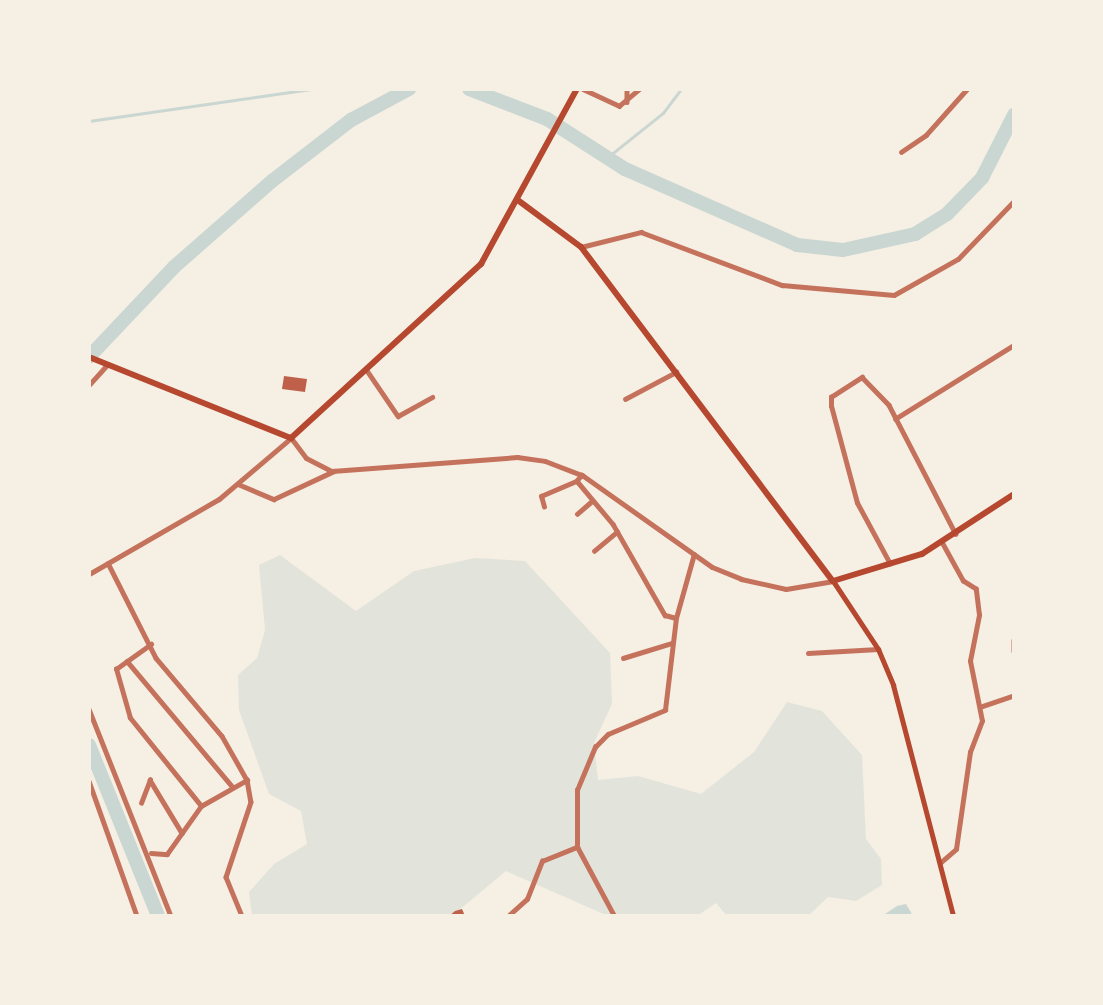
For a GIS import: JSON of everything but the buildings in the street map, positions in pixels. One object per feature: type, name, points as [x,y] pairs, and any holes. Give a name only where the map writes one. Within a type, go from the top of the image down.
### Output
[{"type":"main road","points":[[89,357],[291,438],[481,264],[519,201],[533,169],[576,90]]},
{"type":"main road","points":[[519,201],[581,247],[834,582],[878,649],[953,916]]},
{"type":"main road","points":[[834,582],[891,565],[942,542],[1014,494]]},
{"type":"street","points":[[583,89],[619,106],[627,103],[639,89]]},
{"type":"street","points":[[626,89],[627,103]]},
{"type":"street","points":[[901,152],[926,135],[967,89]]},
{"type":"street","points":[[581,247],[641,232],[782,285],[894,295],[958,259],[1014,201]]},
{"type":"street","points":[[895,419],[1014,345]]},
{"type":"street","points":[[89,385],[104,363]]},
{"type":"street","points":[[366,369],[398,416],[432,397]]},
{"type":"street","points":[[625,399],[676,372]]},
{"type":"street","points":[[891,565],[857,503],[831,397],[862,377],[895,419],[956,534]]},
{"type":"street","points":[[89,574],[238,484],[291,438],[306,458],[334,471]]},
{"type":"street","points":[[238,484],[274,499],[334,471],[517,457],[580,478],[694,554],[770,587],[834,582]]},
{"type":"street","points":[[580,478],[592,500],[617,532],[665,615],[676,618]]},
{"type":"street","points":[[544,506],[541,496],[580,478]]},
{"type":"street","points":[[577,514],[592,500]]},
{"type":"street","points":[[594,551],[617,532]]},
{"type":"street","points":[[940,863],[956,849],[980,706],[970,661],[979,615],[976,589],[963,581],[942,542]]},
{"type":"street","points":[[614,916],[577,847],[583,771],[608,734],[665,710],[676,618],[694,554]]},
{"type":"street","points":[[108,563],[152,643],[247,780],[251,802],[226,877],[242,916]]},
{"type":"street","points":[[1014,640],[1014,651]]},
{"type":"street","points":[[152,643],[116,669],[130,718],[201,806]]},
{"type":"street","points":[[623,658],[672,643]]},
{"type":"street","points":[[808,653],[878,649]]},
{"type":"street","points":[[127,661],[232,786]]},
{"type":"street","points":[[980,706],[1014,695]]},
{"type":"street","points":[[89,709],[150,853],[171,916]]},
{"type":"street","points":[[141,803],[150,780],[182,833]]},
{"type":"street","points":[[150,853],[167,854],[201,806],[232,786],[247,780]]},
{"type":"street","points":[[89,781],[137,916]]},
{"type":"street","points":[[508,916],[527,899],[542,861],[577,847]]},
{"type":"shaded area","points":[[280,555],[356,611],[414,571],[475,558],[525,561],[610,653],[612,704],[594,743],[598,780],[638,776],[701,794],[754,752],[787,702],[822,711],[862,755],[866,839],[881,859],[882,885],[856,901],[828,897],[808,916],[727,916],[716,903],[697,916],[608,916],[506,871],[452,916],[252,916],[249,892],[274,864],[307,844],[301,811],[269,794],[239,710],[238,675],[257,658],[265,630],[259,565]]},
{"type":"shaded area","points":[[906,904],[913,916],[882,916],[897,906]]},
{"type":"waterway","points":[[89,121],[311,89]]},
{"type":"waterway","points":[[89,357],[174,267],[272,181],[351,120],[409,89]]},
{"type":"waterway","points":[[469,89],[547,119],[625,169],[797,245],[843,250],[915,234],[947,214],[982,178],[1014,115]]},
{"type":"waterway","points":[[608,157],[663,113],[681,89]]},
{"type":"waterway","points":[[89,745],[158,916]]}]
